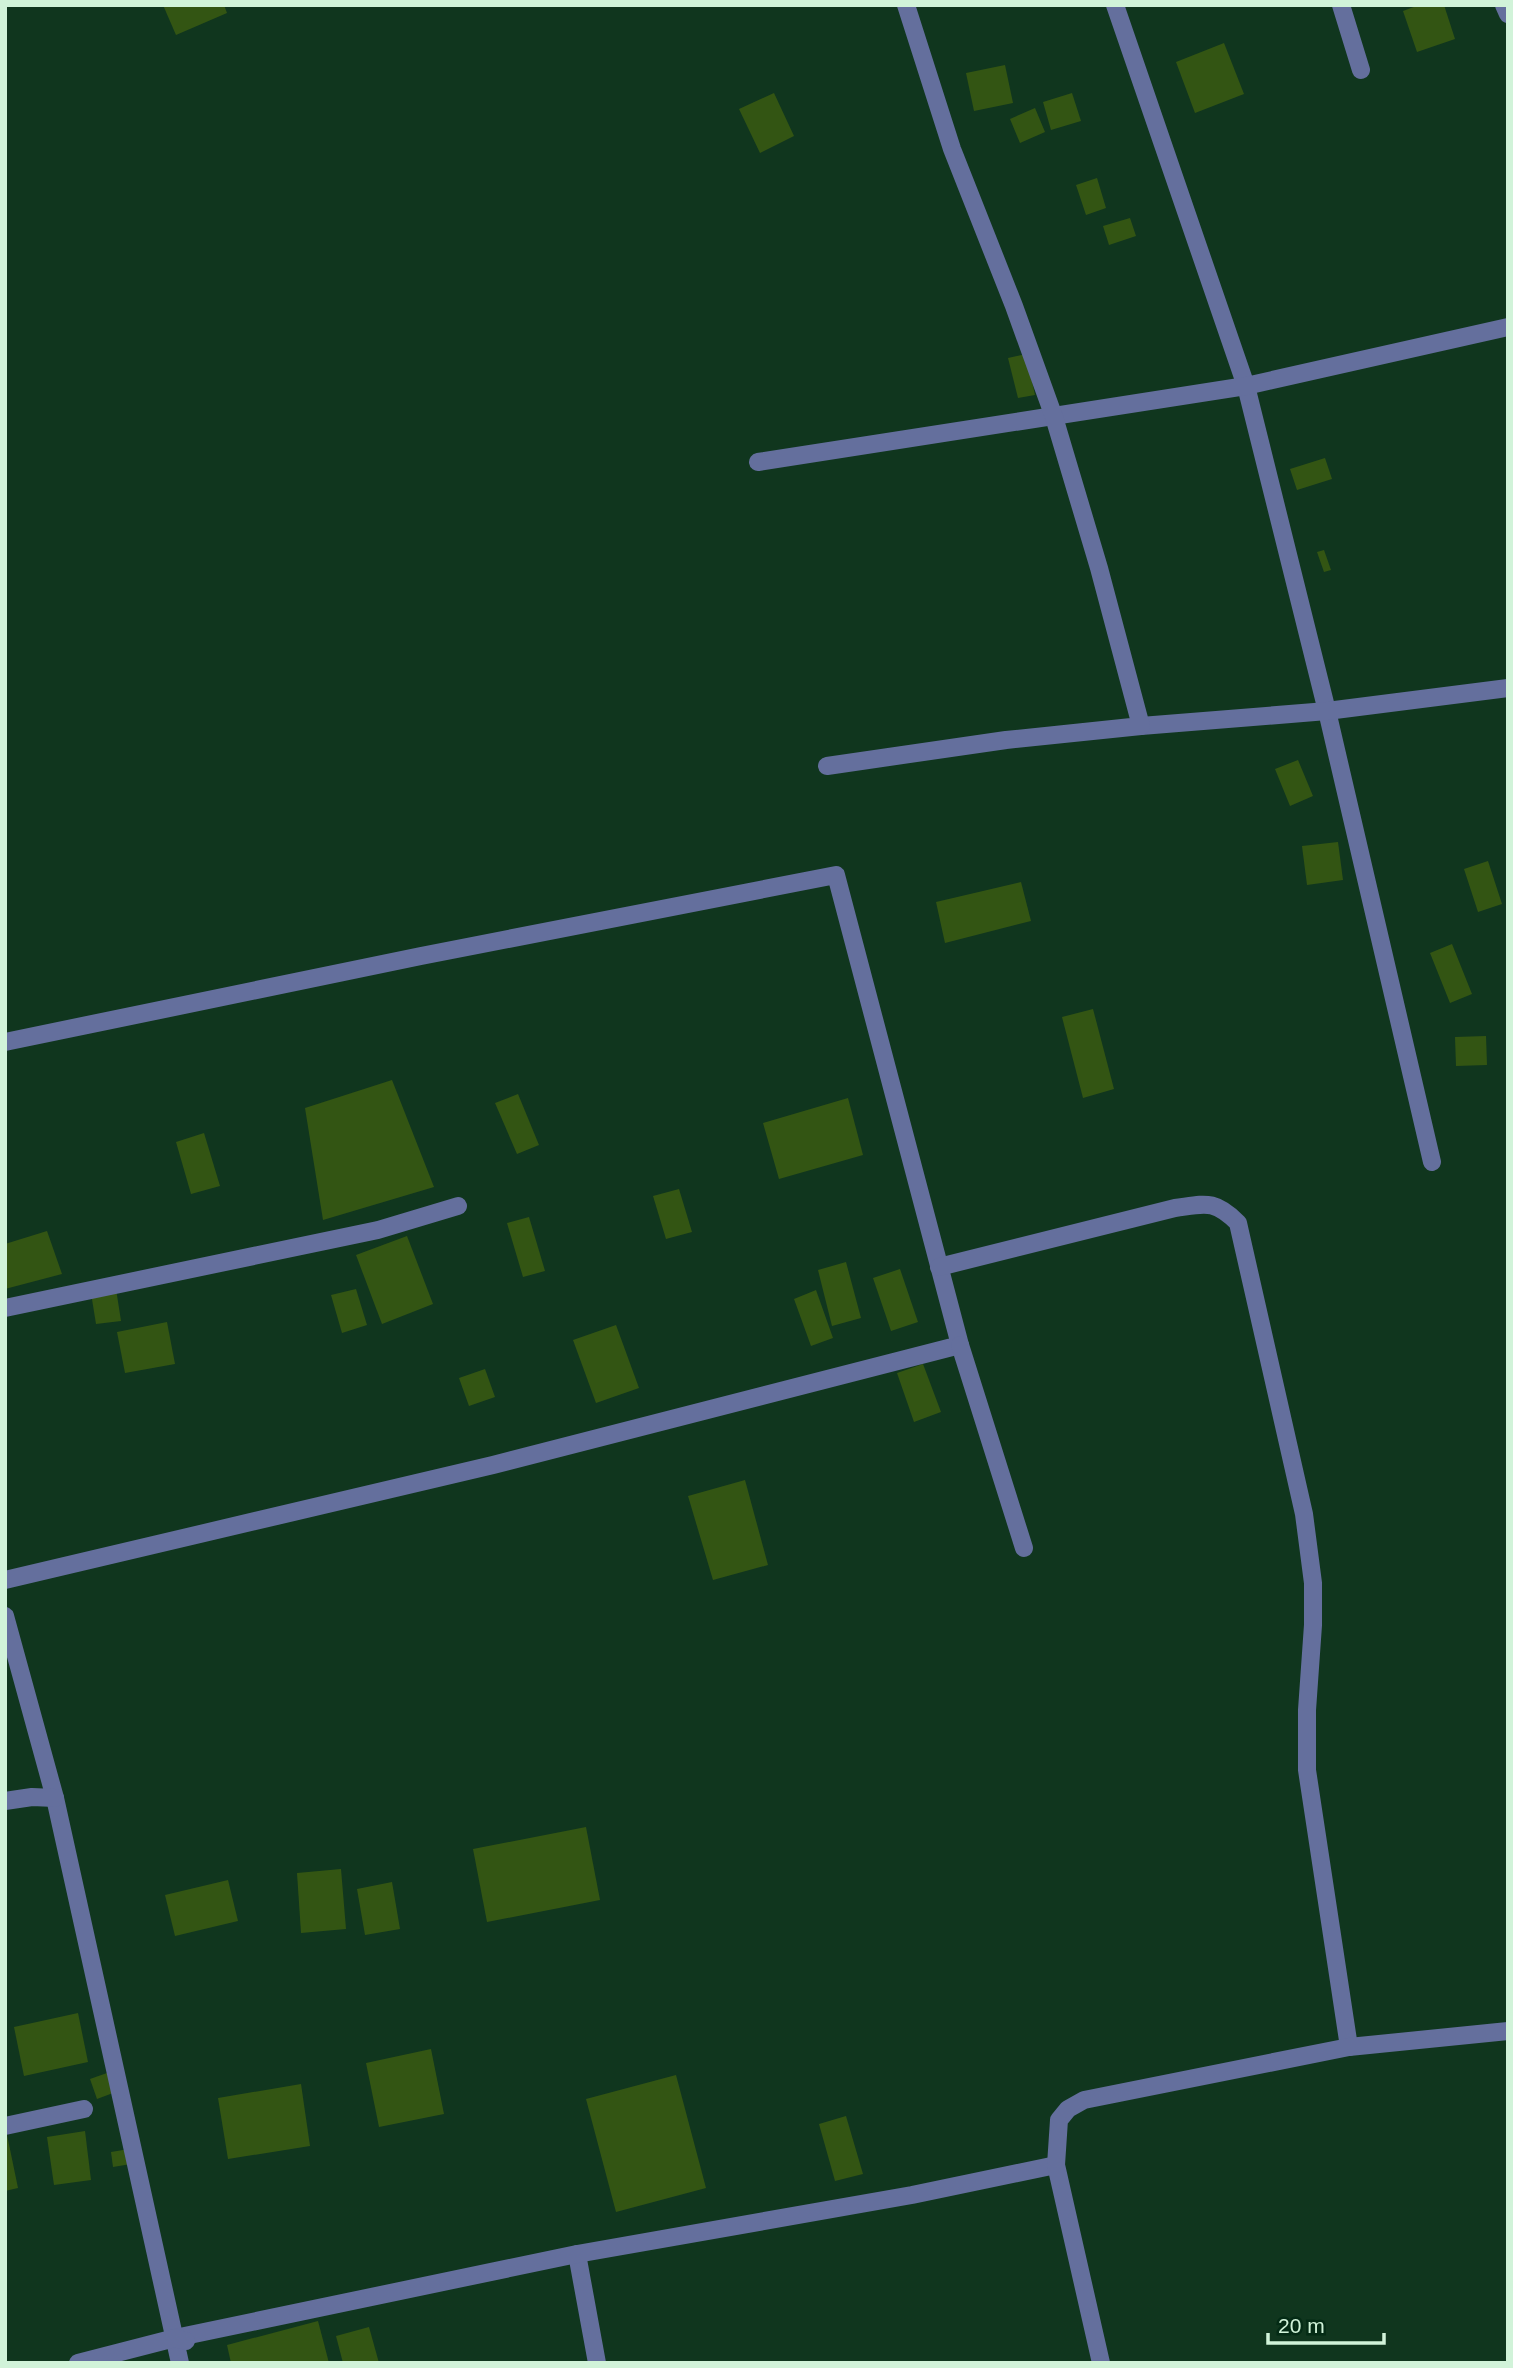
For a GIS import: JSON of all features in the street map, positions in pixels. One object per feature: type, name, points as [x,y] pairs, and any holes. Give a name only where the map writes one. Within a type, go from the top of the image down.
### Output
[{"type":"street","points":[[906,5],[952,149],[1054,417],[1099,568],[1141,726]]},
{"type":"street","points":[[1115,5],[1246,386],[1327,711],[1432,1162]]},
{"type":"street","points":[[1341,5],[1361,70]]},
{"type":"street","points":[[1504,5],[1508,14]]},
{"type":"street","points":[[758,462],[1246,386],[1508,327]]},
{"type":"street","points":[[827,766],[1006,740],[1327,711],[1508,688]]},
{"type":"street","points":[[5,1042],[421,956],[836,875],[960,1345],[1024,1548]]},
{"type":"street","points":[[939,1267],[1175,1208],[1203,1204],[1223,1208],[1238,1223],[1306,1528],[1313,1583],[1307,1770],[1349,2047]]},
{"type":"street","points":[[5,1308],[378,1230],[458,1206]]},
{"type":"street","points":[[5,1580],[493,1465],[960,1345]]},
{"type":"street","points":[[5,1616],[55,1798],[180,2363]]},
{"type":"street","points":[[5,1801],[32,1797],[55,1798]]},
{"type":"street","points":[[1101,2363],[1056,2165],[1059,2120],[1068,2109],[1084,2100],[1349,2047],[1508,2031]]},
{"type":"street","points":[[5,2126],[84,2109]]},
{"type":"street","points":[[78,2363],[175,2338],[577,2254],[912,2195],[1056,2165]]},
{"type":"street","points":[[577,2254],[595,2363]]},
{"type":"street","points":[[175,2338],[202,2345]]},
{"type":"building","points":[[163,5],[224,5],[227,13],[176,35]]},
{"type":"building","points":[[1419,5],[1444,5],[1455,39],[1417,52],[1403,11]]},
{"type":"building","points":[[1224,43],[1244,94],[1195,113],[1176,62]]},
{"type":"building","points":[[1005,65],[1013,103],[974,111],[966,73]]},
{"type":"building","points":[[774,93],[794,136],[760,153],[739,109]]},
{"type":"building","points":[[1072,93],[1081,121],[1051,130],[1043,102]]},
{"type":"building","points":[[1035,108],[1045,132],[1020,143],[1010,119]]},
{"type":"building","points":[[1097,178],[1106,208],[1086,215],[1076,185]]},
{"type":"building","points":[[1130,218],[1136,236],[1109,245],[1103,226]]},
{"type":"building","points":[[1026,354],[1035,395],[1018,398],[1008,358]]},
{"type":"building","points":[[1325,458],[1332,479],[1297,490],[1290,469]]},
{"type":"building","points":[[1324,550],[1331,570],[1324,572],[1317,552]]},
{"type":"building","points":[[1298,760],[1313,796],[1290,806],[1275,769]]},
{"type":"building","points":[[1338,842],[1343,880],[1307,885],[1302,846]]},
{"type":"building","points":[[1488,861],[1502,904],[1478,912],[1464,869]]},
{"type":"building","points":[[1021,882],[1031,921],[945,943],[936,902]]},
{"type":"building","points":[[1452,944],[1472,994],[1450,1003],[1430,953]]},
{"type":"building","points":[[1093,1009],[1114,1089],[1083,1098],[1062,1017]]},
{"type":"building","points":[[1486,1036],[1487,1065],[1456,1066],[1455,1037]]},
{"type":"building","points":[[392,1080],[434,1187],[323,1220],[305,1108]]},
{"type":"building","points":[[518,1094],[539,1145],[517,1154],[495,1103]]},
{"type":"building","points":[[848,1098],[863,1155],[779,1179],[763,1123]]},
{"type":"building","points":[[204,1133],[220,1186],[191,1194],[176,1142]]},
{"type":"building","points":[[679,1189],[692,1232],[666,1239],[653,1196]]},
{"type":"building","points":[[529,1217],[545,1271],[523,1277],[507,1223]]},
{"type":"building","points":[[47,1231],[62,1274],[5,1289],[5,1244]]},
{"type":"building","points":[[407,1236],[433,1304],[382,1324],[356,1255]]},
{"type":"building","points":[[846,1262],[861,1318],[832,1326],[818,1270]]},
{"type":"building","points":[[900,1269],[918,1322],[891,1331],[873,1278]]},
{"type":"building","points":[[116,1289],[121,1321],[96,1324],[91,1293]]},
{"type":"building","points":[[356,1289],[367,1325],[342,1333],[331,1295]]},
{"type":"building","points":[[816,1290],[833,1338],[811,1346],[794,1299]]},
{"type":"building","points":[[167,1322],[175,1364],[125,1373],[117,1332]]},
{"type":"building","points":[[616,1325],[639,1388],[596,1403],[573,1340]]},
{"type":"building","points":[[923,1364],[941,1412],[914,1422],[897,1373]]},
{"type":"building","points":[[485,1369],[495,1397],[469,1406],[459,1378]]},
{"type":"building","points":[[745,1480],[768,1565],[713,1580],[688,1496]]},
{"type":"building","points":[[586,1827],[600,1900],[487,1922],[473,1849]]},
{"type":"building","points":[[341,1869],[346,1929],[301,1933],[297,1873]]},
{"type":"building","points":[[228,1880],[238,1921],[175,1936],[165,1895]]},
{"type":"building","points":[[392,1882],[400,1929],[365,1935],[357,1889]]},
{"type":"building","points":[[78,2013],[88,2062],[24,2076],[14,2027]]},
{"type":"building","points":[[431,2049],[444,2114],[379,2127],[366,2063]]},
{"type":"building","points":[[107,2073],[113,2093],[97,2099],[90,2079]]},
{"type":"building","points":[[676,2075],[706,2188],[616,2212],[586,2099]]},
{"type":"building","points":[[301,2084],[310,2146],[228,2159],[218,2098]]},
{"type":"building","points":[[846,2116],[863,2174],[835,2181],[819,2124]]},
{"type":"building","points":[[5,2131],[18,2188],[5,2191]]},
{"type":"building","points":[[85,2131],[91,2180],[54,2185],[47,2137]]},
{"type":"building","points":[[129,2149],[131,2164],[113,2167],[111,2152]]},
{"type":"building","points":[[318,2321],[329,2363],[231,2363],[227,2345]]},
{"type":"building","points":[[369,2327],[379,2363],[343,2363],[336,2336]]}]
